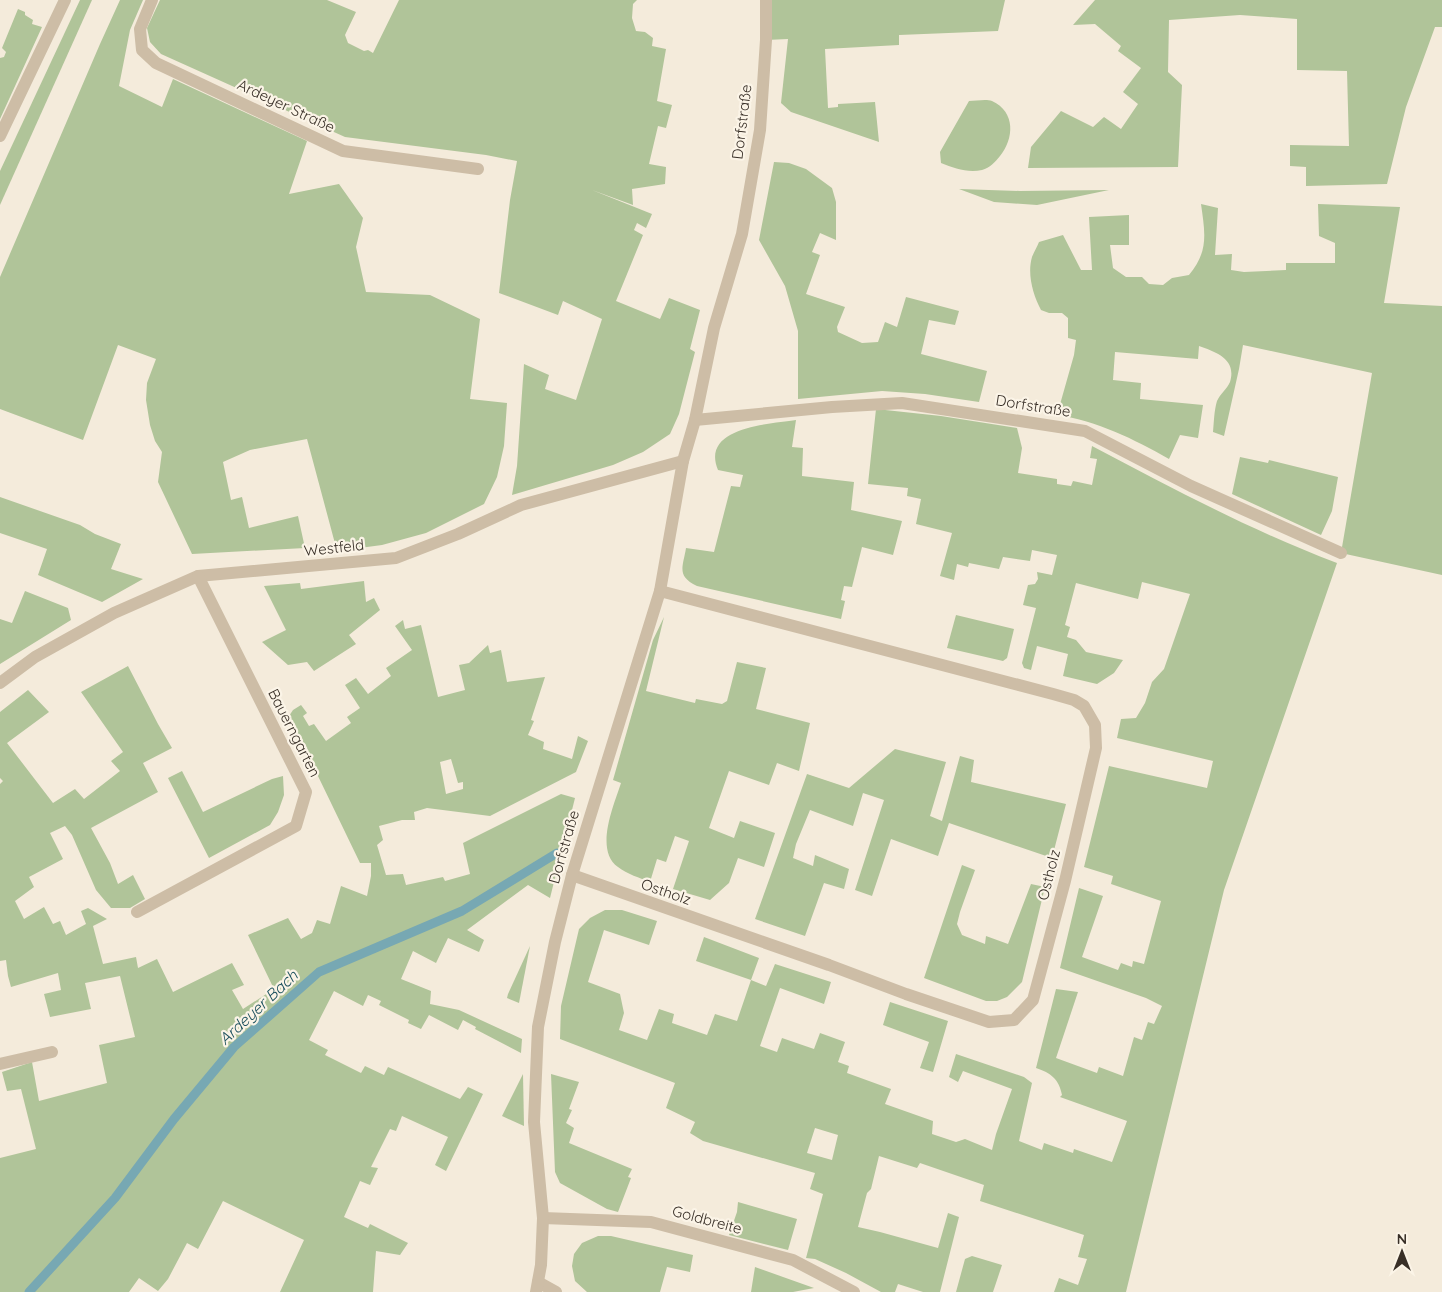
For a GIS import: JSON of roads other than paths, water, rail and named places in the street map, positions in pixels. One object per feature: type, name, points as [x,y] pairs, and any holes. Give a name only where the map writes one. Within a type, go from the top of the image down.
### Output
[{"type":"street","points":[[0,136],[65,0]]},
{"type":"street","name":"Ardeyer Straße","points":[[152,0],[140,28],[142,50],[156,63],[343,151],[478,170]]},
{"type":"street","name":"Dorfstraße","points":[[537,1287],[541,1265],[543,1218],[534,1122],[538,1027],[555,942],[572,875],[660,591],[683,461],[695,420],[714,328],[742,234],[758,140],[766,40],[766,0]]},
{"type":"street","name":"Dorfstraße","points":[[695,420],[832,407],[902,403],[1085,431],[1191,486],[1341,553]]},
{"type":"street","name":"Westfeld","points":[[0,683],[35,656],[114,613],[198,576],[396,558],[458,534],[521,505],[683,461]]},
{"type":"street","name":"Bauerngarten","points":[[137,912],[296,826],[306,792],[198,576]]},
{"type":"street","name":"Ostholz","points":[[572,875],[989,1022],[1014,1020],[1032,1000],[1065,881],[1096,748],[1095,725],[1084,706],[1074,700],[1053,694],[660,591]]},
{"type":"street","points":[[0,1064],[52,1052]]},
{"type":"street","name":"Goldbreite","points":[[543,1218],[651,1222],[793,1260],[854,1292]]},
{"type":"street","points":[[537,1287],[556,1292]]},
{"type":"waterway","name":"Ardeyer Bach","points":[[29,1292],[115,1198],[174,1119],[234,1047],[319,972],[462,911],[557,853]]}]
